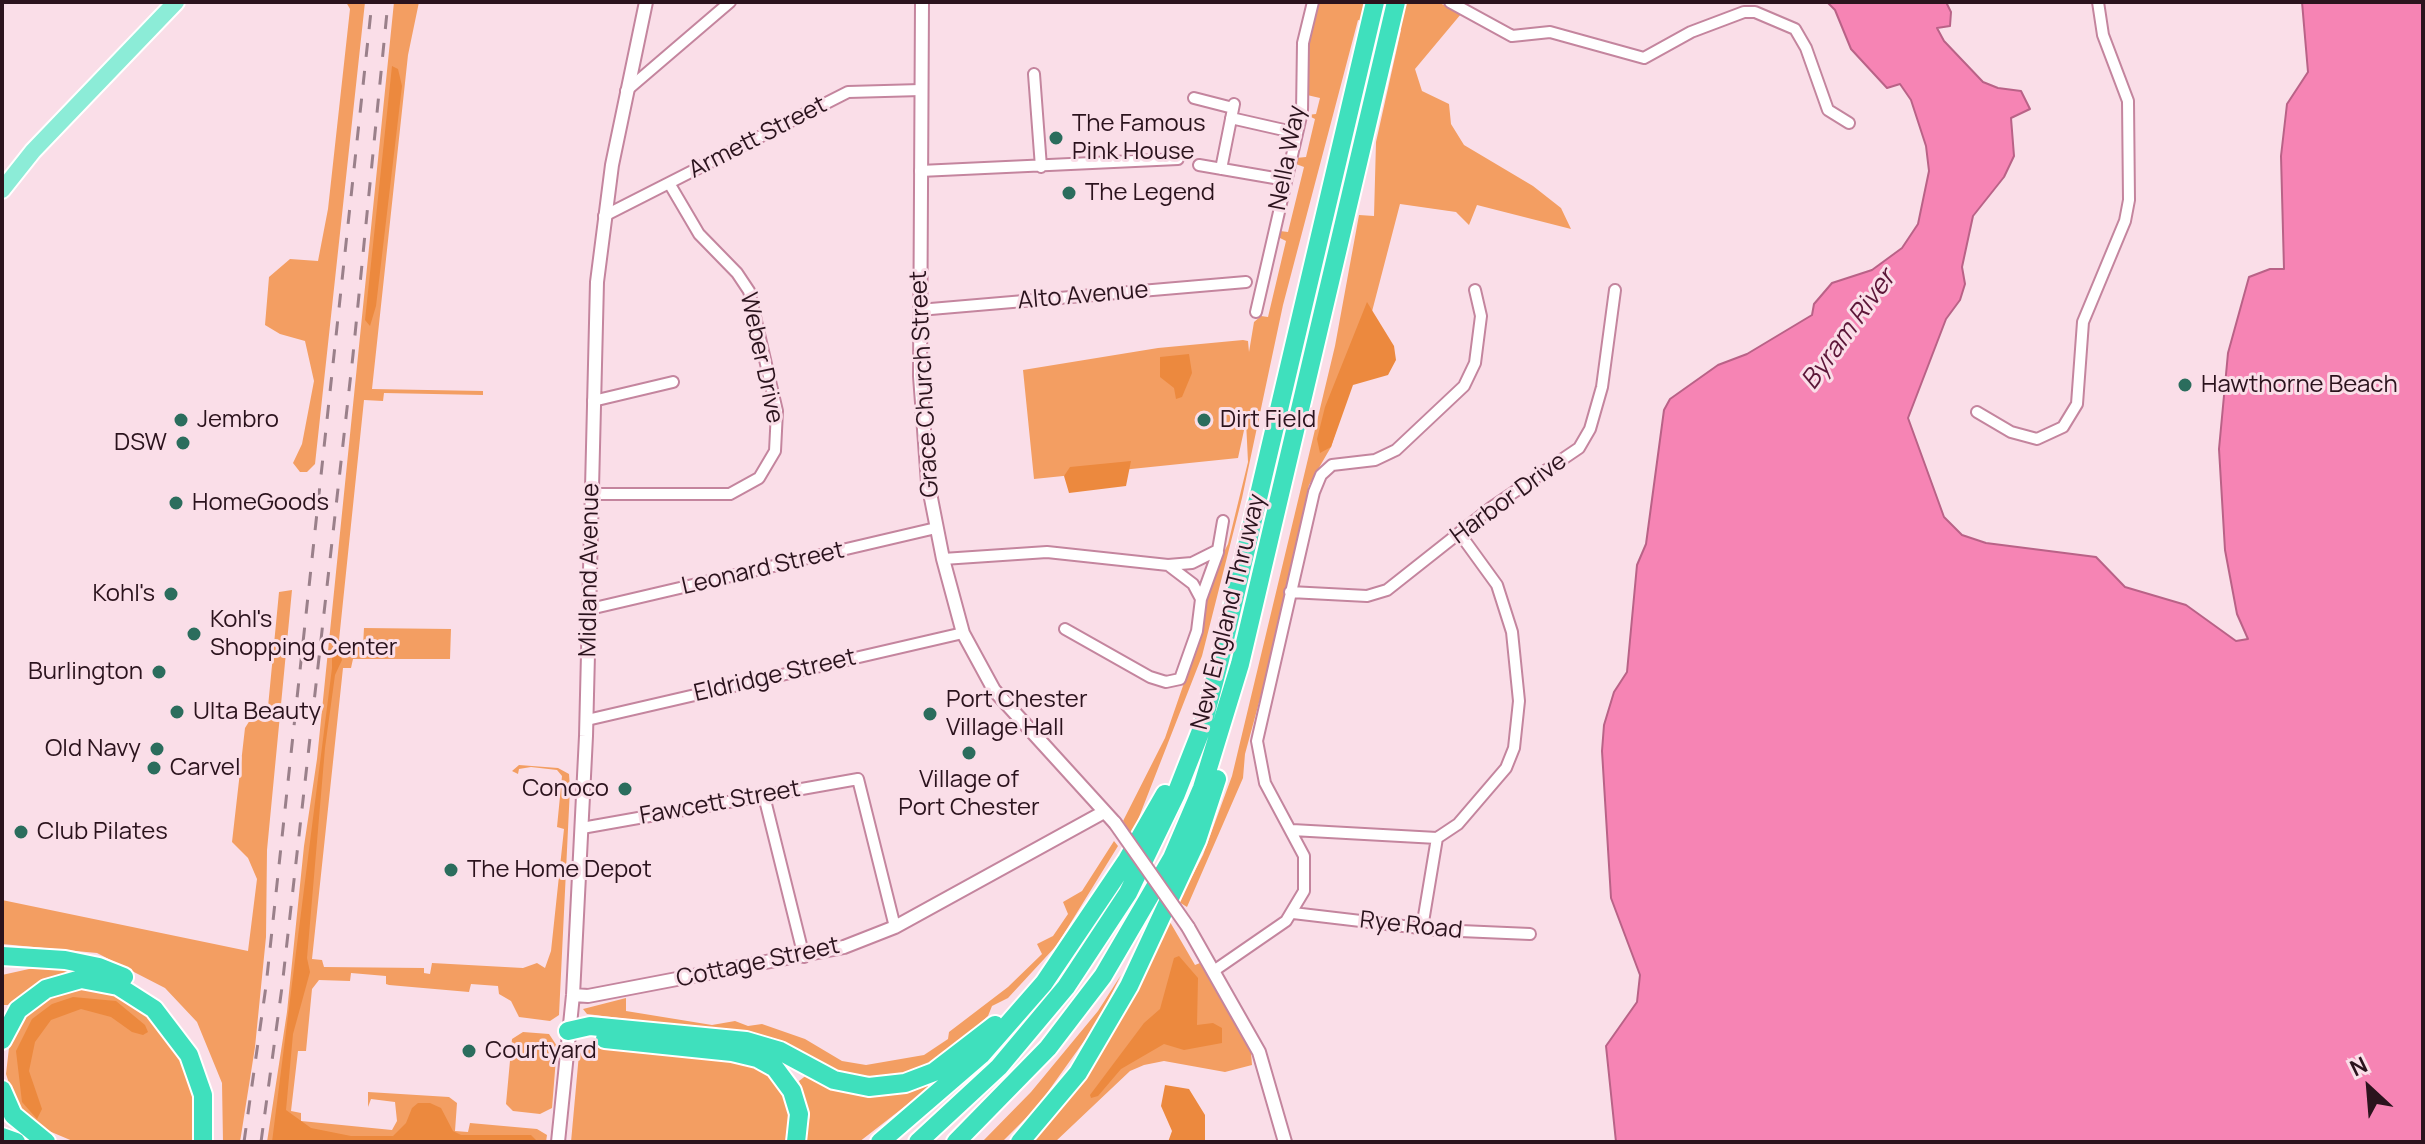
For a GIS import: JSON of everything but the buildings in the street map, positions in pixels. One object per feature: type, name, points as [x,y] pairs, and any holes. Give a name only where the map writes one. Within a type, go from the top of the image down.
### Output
[{"type":"highway","name":"New England Thruway","points":[[918,1142],[999,1067],[1091,953],[1150,853],[1202,728],[1375,2]]},
{"type":"highway","name":"New England Thruway","points":[[956,1142],[1040,1057],[1103,976],[1161,878],[1202,788],[1229,710],[1396,2]]},
{"type":"highway","points":[[1020,1142],[1078,1073],[1147,952],[1205,820],[1229,710]]},
{"type":"highway","points":[[880,1142],[981,1055],[1044,983],[1127,860],[1202,728]]},
{"type":"highway","points":[[2,956],[83,963],[116,973],[147,990],[187,1030],[209,1078],[215,1112],[214,1142]]},
{"type":"highway","points":[[2,970],[33,964],[83,963]]},
{"type":"highway","points":[[2,1040],[18,1010],[46,989],[81,979],[118,986],[154,1009],[189,1055],[203,1095],[203,1142]]},
{"type":"highway","points":[[568,1031],[590,1026],[730,1038],[768,1046],[845,1083],[895,1085],[921,1078],[945,1065],[1044,983]]},
{"type":"highway","points":[[568,1031],[583,1037],[732,1052],[757,1058],[775,1068],[792,1091],[799,1114],[796,1142]]},
{"type":"highway","points":[[974,1142],[999,1116],[1040,1057]]},
{"type":"highway","points":[[2,1090],[13,1115],[46,1142]]},
{"type":"highway","points":[[2,1137],[16,1142]]},
{"type":"main road","points":[[2,190],[33,151],[176,2]]},
{"type":"street","name":"Midland Avenue","points":[[558,1142],[573,995],[582,828],[593,401],[604,216],[626,91],[646,2]]},
{"type":"street","points":[[626,91],[730,2]]},
{"type":"street","name":"Grace Church Street","points":[[922,2],[921,404],[936,528],[963,633],[975,659],[1009,710],[1115,823],[1188,927],[1215,970],[1266,1068],[1285,1142]]},
{"type":"street","name":"Nella Way","points":[[1256,312],[1302,112],[1303,43],[1313,2]]},
{"type":"street","points":[[1450,2],[1512,36],[1550,32],[1644,58],[1691,32],[1744,12],[1755,12],[1795,29],[1806,48],[1828,110],[1849,123]]},
{"type":"street","points":[[1977,412],[2011,432],[2037,439],[2063,427],[2077,404],[2083,322],[2125,221],[2129,200],[2128,101],[2103,35],[2098,2]]},
{"type":"street","points":[[1034,74],[1041,167]]},
{"type":"street","name":"Armett Street","points":[[604,216],[848,92],[921,90]]},
{"type":"street","points":[[1194,98],[1297,133]]},
{"type":"street","points":[[1221,169],[1233,110]]},
{"type":"street","points":[[920,171],[1178,159]]},
{"type":"street","points":[[1199,165],[1286,180]]},
{"type":"street","name":"Weber Drive","points":[[592,494],[730,494],[759,478],[775,451],[777,411],[749,291],[737,273],[699,234],[669,183]]},
{"type":"street","name":"Alto Avenue","points":[[919,310],[1246,282]]},
{"type":"street","points":[[1215,970],[1293,913],[1304,891],[1307,868],[1292,830],[1265,783],[1257,741],[1314,492],[1326,470],[1339,463],[1375,460],[1396,450],[1469,380],[1481,316],[1475,290]]},
{"type":"street","name":"Harbor Drive","points":[[1290,592],[1376,594],[1395,585],[1492,507],[1569,457],[1585,440],[1605,375],[1615,290]]},
{"type":"street","points":[[593,401],[673,382]]},
{"type":"street","points":[[1065,629],[1150,677],[1174,683],[1183,675],[1197,631],[1201,599],[1218,550],[1223,521]]},
{"type":"street","name":"Leonard Street","points":[[590,609],[936,528]]},
{"type":"street","points":[[1292,830],[1437,838],[1458,824],[1506,768],[1514,748],[1518,715],[1516,662],[1505,605],[1492,577],[1460,534]]},
{"type":"street","points":[[943,559],[1047,552],[1168,565],[1192,563],[1218,550]]},
{"type":"street","points":[[1168,565],[1193,584],[1201,599]]},
{"type":"street","name":"Eldridge Street","points":[[587,720],[963,633]]},
{"type":"street","name":"Fawcett Street","points":[[582,828],[858,779],[895,927]]},
{"type":"street","points":[[764,796],[804,957]]},
{"type":"street","name":"Cottage Street","points":[[573,995],[588,996],[844,947],[895,927],[1104,812]]},
{"type":"street","points":[[1422,928],[1437,838]]},
{"type":"street","name":"Rye Road","points":[[1293,913],[1422,928],[1530,934]]},
{"type":"shaded area","points":[[346,2],[365,2],[315,464],[307,472],[300,472],[293,463],[302,444],[314,381],[305,341],[280,334],[265,325],[269,277],[290,259],[318,261],[328,209],[350,9]]},
{"type":"shaded area","points":[[394,2],[419,2],[408,55],[372,389],[483,391],[483,395],[384,393],[383,401],[364,400],[339,640],[363,646],[364,628],[451,629],[450,659],[353,659],[351,668],[343,668],[312,959],[322,960],[324,967],[424,968],[424,973],[430,974],[432,963],[523,968],[537,963],[545,968],[551,951],[564,829],[557,827],[562,776],[557,770],[531,767],[519,769],[518,774],[512,771],[519,765],[558,768],[569,774],[570,788],[559,1015],[550,1021],[519,1017],[511,1001],[499,994],[498,986],[471,984],[469,992],[389,985],[386,984],[386,976],[351,973],[350,981],[319,980],[312,989],[306,1051],[298,1051],[291,1111],[301,1113],[301,1121],[392,1130],[397,1121],[395,1102],[371,1099],[368,1107],[368,1092],[449,1097],[457,1103],[455,1131],[468,1132],[470,1123],[537,1129],[547,1135],[546,1142],[267,1142],[287,1012],[304,846],[317,759]]},
{"type":"shaded area","points":[[1319,2],[1438,2],[1461,14],[1415,69],[1422,91],[1449,104],[1451,124],[1464,145],[1533,186],[1561,208],[1571,229],[1477,205],[1469,225],[1456,212],[1400,204],[1369,323],[1331,447],[1309,485],[1273,651],[1245,754],[1243,778],[1187,907],[1179,902],[1203,855],[1232,776],[1335,346],[1359,215],[1374,216],[1376,142],[1401,30],[1358,20],[1283,305],[1242,498],[1202,656],[1132,835],[1123,821],[1165,738],[1185,680],[1211,578],[1228,544],[1248,462],[1246,421],[1238,458],[1034,479],[1023,370],[1158,348],[1243,340],[1248,341],[1249,352],[1254,322],[1261,316],[1268,317],[1286,241],[1278,237],[1280,231],[1288,232],[1304,167],[1296,164],[1296,158],[1306,157],[1315,119],[1307,115],[1316,114],[1320,98],[1307,95],[1308,48]]},
{"type":"shaded area","points":[[392,66],[398,69],[402,86],[376,306],[370,326],[365,320]]},
{"type":"shaded area","points":[[1367,302],[1394,346],[1396,360],[1388,375],[1353,385],[1331,447],[1320,453],[1317,439],[1325,407]]},
{"type":"shaded area","points":[[1189,354],[1192,373],[1182,397],[1176,399],[1174,388],[1160,377],[1160,357]]},
{"type":"shaded area","points":[[1131,461],[1126,486],[1069,493],[1064,476],[1070,467]]},
{"type":"shaded area","points":[[292,590],[267,850],[266,937],[255,1047],[240,1142],[223,1142],[222,1083],[197,1022],[165,988],[97,953],[2,944],[2,900],[248,951],[257,879],[248,858],[232,842],[245,728],[250,720],[268,707],[279,592]]},
{"type":"shaded area","points":[[336,639],[342,660],[335,675],[325,748],[307,958],[310,972],[293,1034],[286,1110],[311,1128],[351,1136],[393,1136],[406,1123],[412,1108],[418,1103],[430,1103],[441,1108],[453,1131],[461,1135],[531,1135],[538,1142],[272,1142],[332,668],[332,645]]},
{"type":"shaded area","points":[[1114,841],[1118,846],[1057,945],[1008,998],[992,1006],[988,1016],[941,1058],[920,1069],[889,1077],[860,1078],[820,1067],[739,1033],[587,1014],[583,1009],[626,998],[626,1011],[712,1025],[735,1021],[748,1026],[762,1024],[805,1039],[842,1061],[866,1065],[924,1055],[948,1039],[949,1032],[1008,987],[1042,954],[1037,944],[1053,936],[1068,914],[1063,902],[1082,891]]},
{"type":"shaded area","points":[[1170,922],[1195,965],[1200,963],[1251,1052],[1252,1065],[1225,1072],[1164,1061],[1144,1065],[1130,1071],[1055,1142],[1030,1142],[1118,1022]]},
{"type":"shaded area","points":[[1179,956],[1198,978],[1197,1025],[1213,1023],[1222,1028],[1222,1043],[1184,1050],[1164,1044],[1121,1069],[1098,1096],[1091,1098],[1090,1095],[1144,1023],[1160,1009],[1174,958]]},
{"type":"shaded area","points":[[67,966],[68,972],[47,978],[8,1005],[2,1005],[2,975],[38,967]]},
{"type":"shaded area","points":[[1121,975],[1097,1023],[1037,1107],[1002,1142],[982,1142],[1031,1092],[1098,1011]]},
{"type":"shaded area","points":[[92,988],[124,998],[154,1020],[177,1051],[193,1097],[194,1142],[75,1142],[30,1123],[15,1102],[6,1074],[10,1039],[27,1008],[54,992]]},
{"type":"shaded area","points":[[73,997],[116,1001],[145,1025],[148,1032],[143,1035],[132,1032],[111,1017],[81,1009],[51,1020],[35,1042],[29,1071],[42,1109],[37,1119],[22,1102],[16,1051],[32,1019],[52,1004]]},
{"type":"shaded area","points":[[523,1032],[549,1034],[557,1046],[552,1108],[540,1114],[513,1111],[506,1104],[512,1039]]},
{"type":"shaded area","points":[[587,1047],[738,1060],[769,1075],[786,1097],[792,1119],[789,1142],[571,1142],[579,1054]]},
{"type":"shaded area","points":[[808,1074],[843,1087],[944,1076],[859,1142],[805,1142],[810,1114],[799,1081]]},
{"type":"shaded area","points":[[1165,1085],[1189,1089],[1205,1115],[1205,1142],[1168,1142],[1172,1131],[1161,1106]]},
{"type":"water","name":"Byram River","points":[[1827,2],[1946,2],[1951,12],[1950,26],[1937,28],[1944,41],[1983,82],[2021,91],[2030,109],[2011,118],[2014,156],[2004,177],[1973,216],[1962,267],[1965,284],[1960,300],[1946,319],[1908,418],[1944,517],[1962,535],[1986,543],[2096,557],[2125,587],[2186,605],[2236,641],[2248,639],[2237,614],[2225,550],[2219,449],[2228,353],[2249,277],[2270,269],[2284,269],[2281,156],[2287,104],[2308,72],[2302,2],[2423,2],[2423,1142],[1616,1142],[1606,1046],[1637,1002],[1640,975],[1611,898],[1602,751],[1604,725],[1614,692],[1627,672],[1637,565],[1646,544],[1664,410],[1670,399],[1718,365],[1747,354],[1812,315],[1814,304],[1832,283],[1872,270],[1902,248],[1918,224],[1929,171],[1926,146],[1911,100],[1900,84],[1887,88],[1851,49],[1835,10]]},
{"type":"railway","points":[[244,1142],[266,986],[372,2]]},
{"type":"railway","points":[[261,1142],[282,987],[353,355],[388,2]]},
{"type":"place","name":"The Famous Pink House","points":[[1056,138]]},
{"type":"place","name":"The Legend","points":[[1069,193]]},
{"type":"place","name":"Hawthorne Beach","points":[[2185,385]]},
{"type":"place","name":"Jembro","points":[[181,420]]},
{"type":"place","name":"Dirt Field","points":[[1204,420]]},
{"type":"place","name":"DSW","points":[[183,443]]},
{"type":"place","name":"HomeGoods","points":[[176,503]]},
{"type":"place","name":"Kohl's","points":[[171,594]]},
{"type":"place","name":"Kohl's Shopping Center","points":[[194,634]]},
{"type":"place","name":"Burlington","points":[[159,672]]},
{"type":"place","name":"Ulta Beauty","points":[[177,712]]},
{"type":"place","name":"Port Chester Village Hall","points":[[930,714]]},
{"type":"place","name":"Old Navy","points":[[157,749]]},
{"type":"place","name":"Village of Port Chester","points":[[969,753]]},
{"type":"place","name":"Carvel","points":[[154,768]]},
{"type":"place","name":"Conoco","points":[[625,789]]},
{"type":"place","name":"Club Pilates","points":[[21,832]]},
{"type":"place","name":"The Home Depot","points":[[451,870]]},
{"type":"place","name":"Courtyard","points":[[469,1051]]}]
